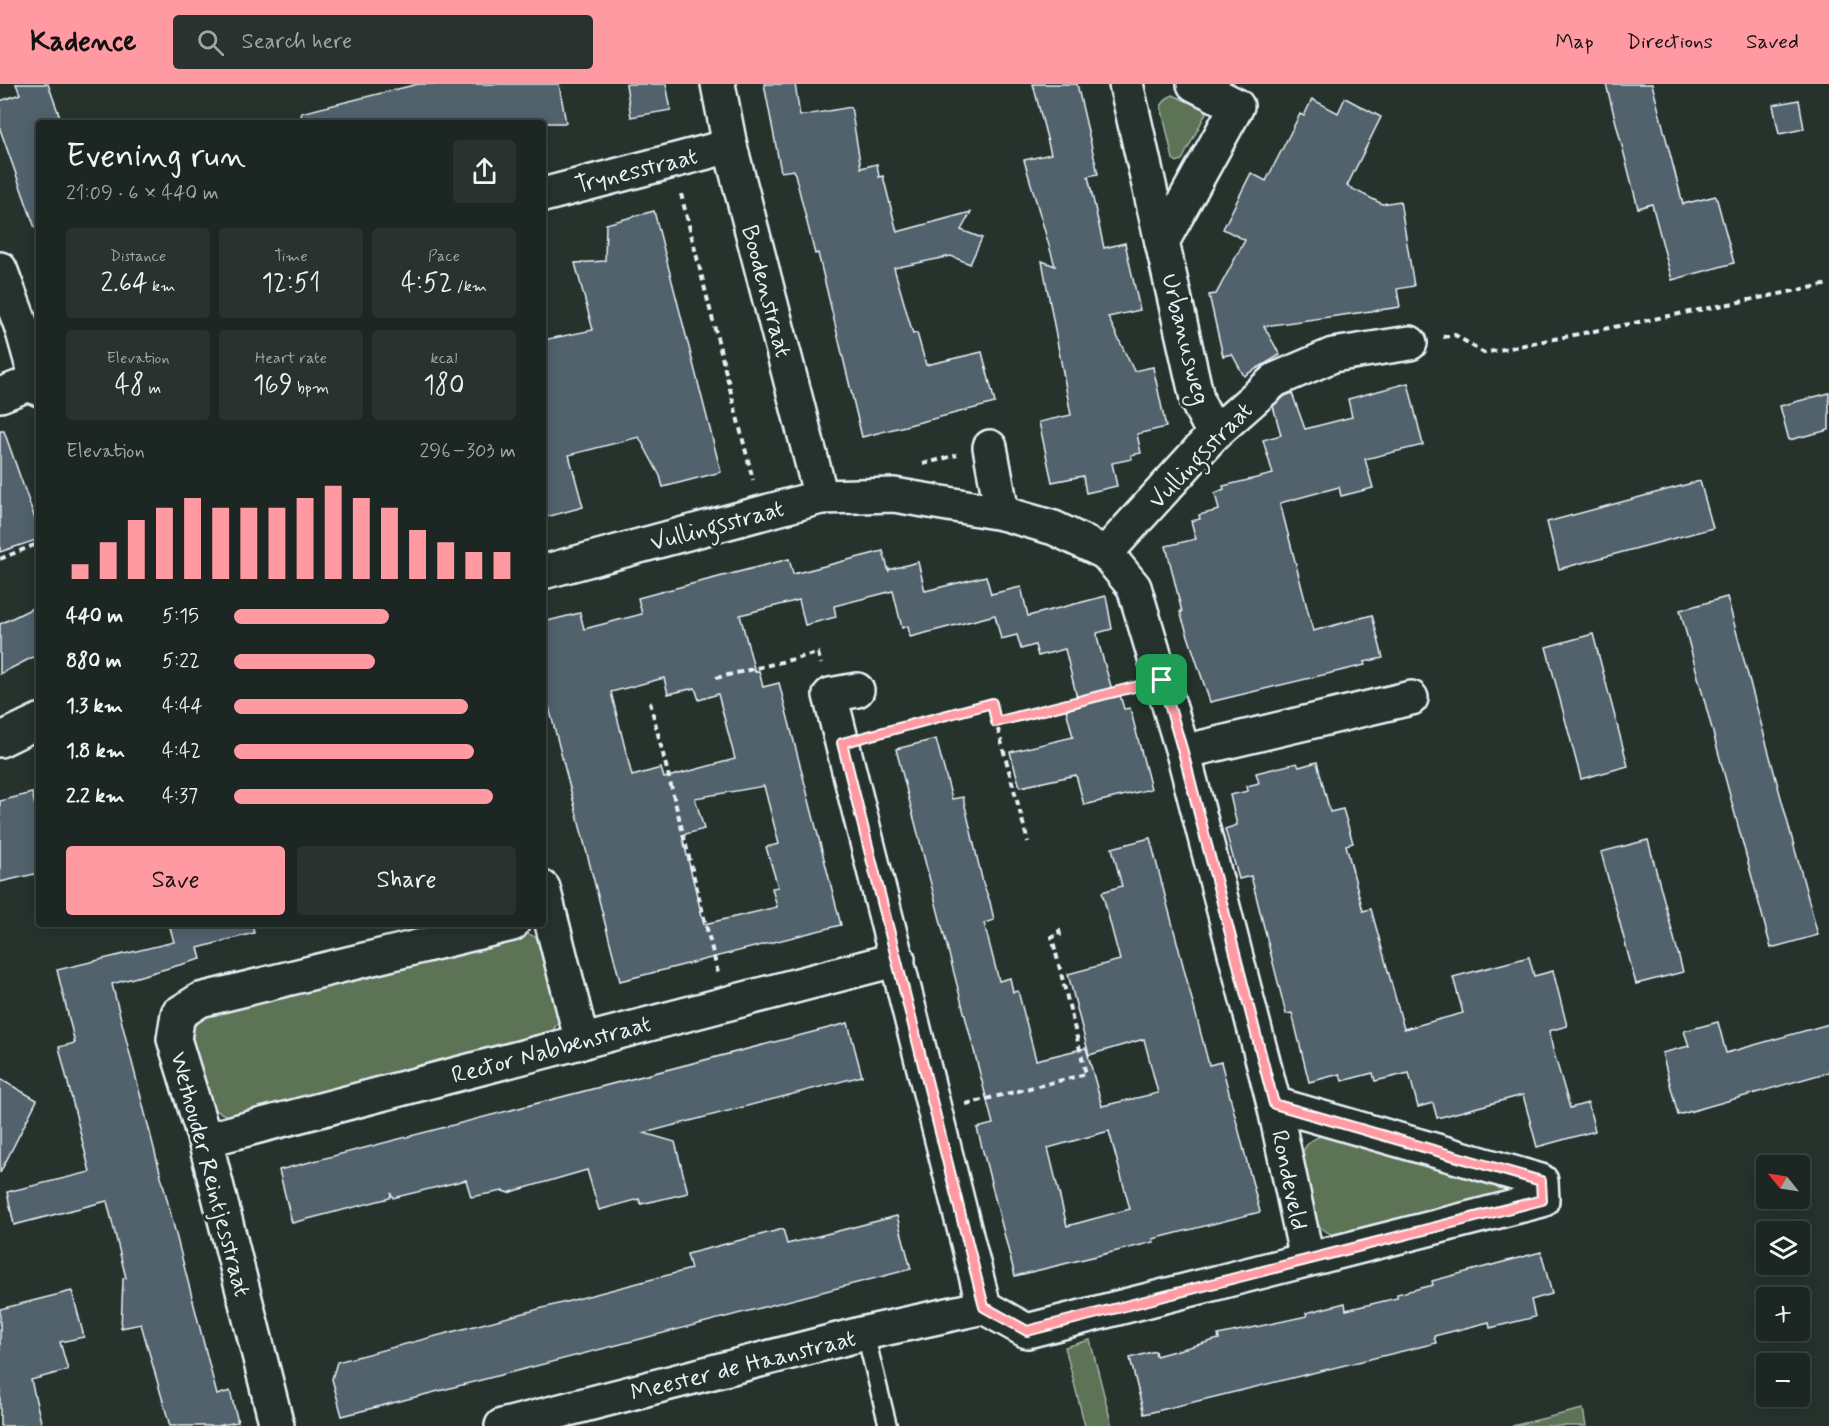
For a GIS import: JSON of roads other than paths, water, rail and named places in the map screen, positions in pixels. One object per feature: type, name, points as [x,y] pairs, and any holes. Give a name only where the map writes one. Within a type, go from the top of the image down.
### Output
[{"type":"street","name":"Boodenstraat","points":[[718,84],[730,146],[820,497]]},
{"type":"street","name":"Urbanusweg","points":[[1126,84],[1198,403],[1214,434]]},
{"type":"street","name":"Urbanusweg","points":[[1162,242],[1237,106],[1194,84]]},
{"type":"street","name":"Trynesstraat","points":[[546,194],[730,146]]},
{"type":"street","points":[[0,269],[30,326],[36,370]]},
{"type":"street","name":"Vullingsstraat","points":[[546,571],[820,497],[894,495],[1002,513],[1054,528],[1106,553],[1214,434],[1275,380],[1333,355],[1410,343]]},
{"type":"street","points":[[0,395],[36,386]]},
{"type":"street","points":[[990,447],[1002,513]]},
{"type":"street","name":"Rondeveld","points":[[1106,553],[1134,588],[1183,752],[1274,1104],[1307,1259]]},
{"type":"street","points":[[843,693],[842,743],[898,958],[984,1307],[1027,1331],[1542,1200],[1541,1181],[1274,1104]]},
{"type":"street","points":[[1183,752],[1411,698]]},
{"type":"street","points":[[0,741],[36,723]]},
{"type":"street","points":[[546,911],[582,1042]]},
{"type":"street","name":"Wethouder Reintjesstraat","points":[[277,1426],[205,1140],[174,1039],[178,1014],[200,1000],[500,927]]},
{"type":"street","name":"Rector Nabbenstraat","points":[[205,1140],[898,958]]},
{"type":"street","name":"Meester de Haanstraat","points":[[502,1426],[865,1333],[984,1307]]},
{"type":"lane","points":[[865,1333],[888,1426]]}]
